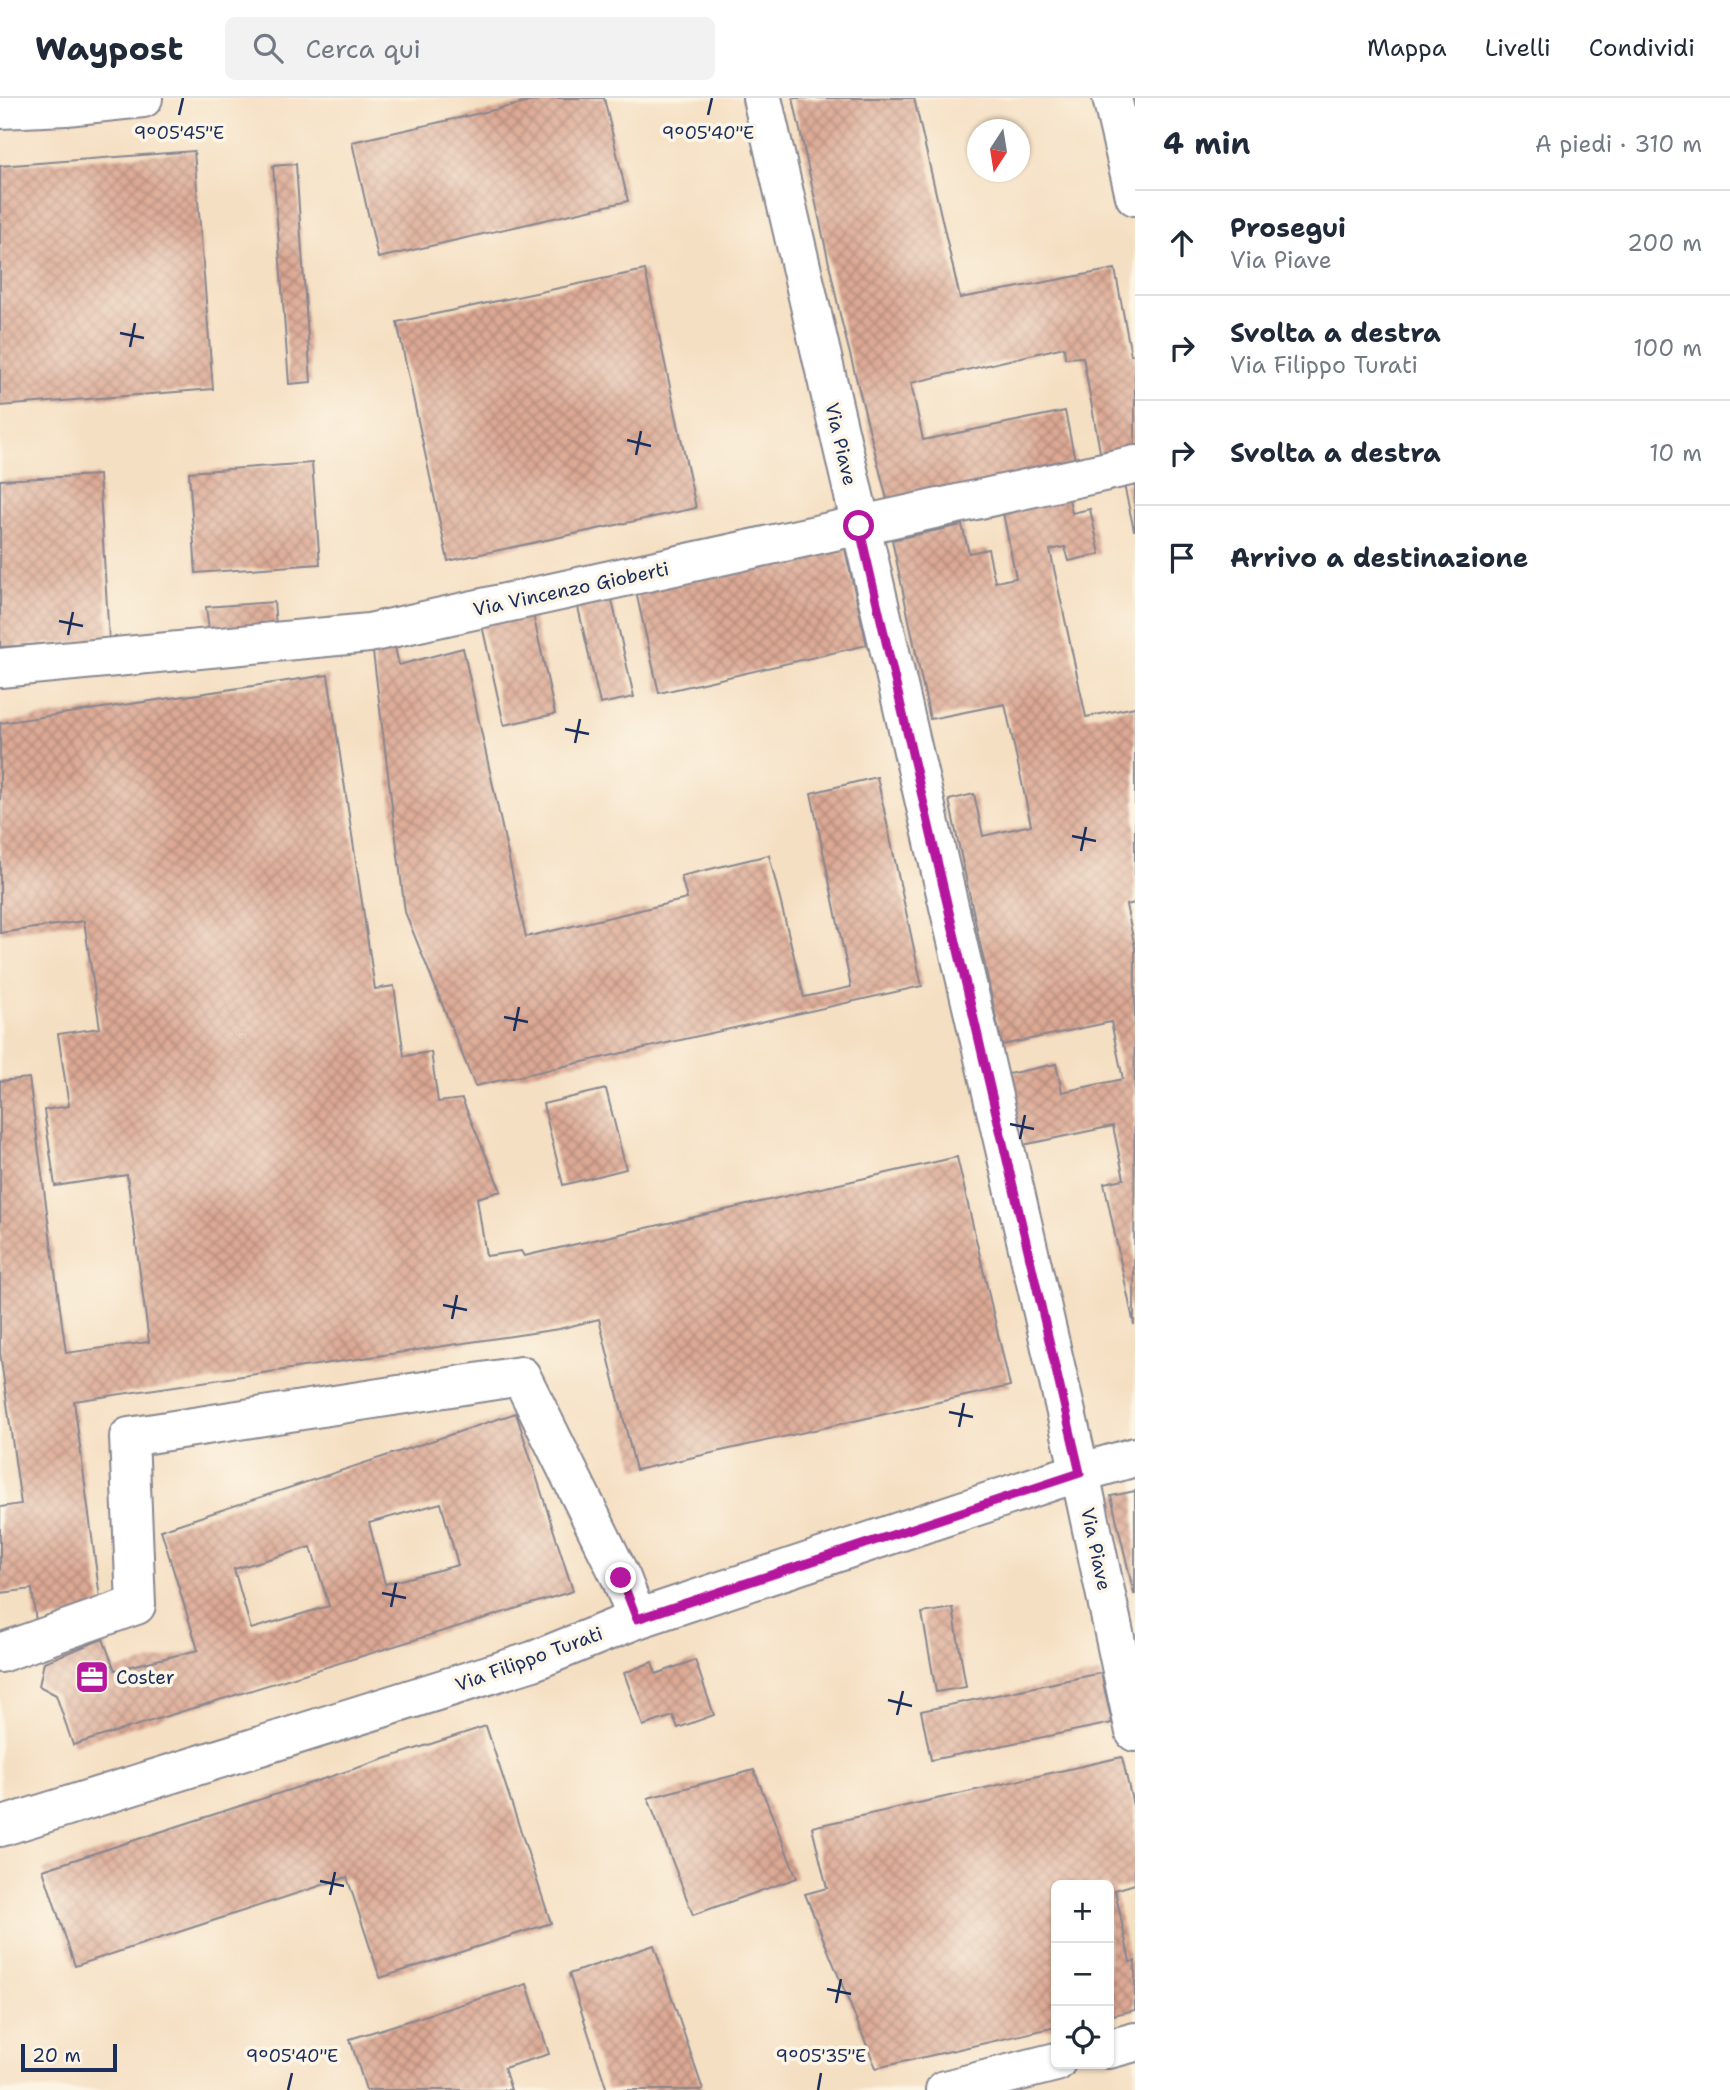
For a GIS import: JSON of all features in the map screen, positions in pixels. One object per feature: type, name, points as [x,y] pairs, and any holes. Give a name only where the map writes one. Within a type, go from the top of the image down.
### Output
[{"type":"street","points":[[0,109],[42,102],[143,98]]},
{"type":"street","name":"Via Piave","points":[[762,98],[1080,1473],[1135,1732]]},
{"type":"street","points":[[1112,98],[1135,196]]},
{"type":"street","name":"Via Vincenzo Gioberti","points":[[0,668],[369,633],[1135,465]]},
{"type":"street","points":[[0,1653],[136,1605],[130,1437],[521,1376],[621,1578],[637,1619]]},
{"type":"street","name":"Via Filippo Turati","points":[[0,1827],[533,1661],[637,1619],[1135,1457]]},
{"type":"street","points":[[1114,2048],[1135,2042]]},
{"type":"street","points":[[945,2090],[1051,2063]]},
{"type":"building","points":[[547,98],[604,98],[628,201],[378,258],[352,142]]},
{"type":"building","points":[[793,98],[914,98],[960,298],[1115,269],[1131,355],[1135,354],[1135,451],[1101,457],[1083,357],[1065,358],[1064,347],[911,383],[923,440],[1065,411],[1077,470],[889,507],[841,319]]},
{"type":"building","points":[[194,151],[213,389],[0,406],[0,166]]},
{"type":"building","points":[[296,164],[311,382],[289,384],[273,166]]},
{"type":"building","points":[[645,270],[696,508],[448,561],[397,322]]},
{"type":"building","points":[[312,463],[320,564],[196,573],[189,472]]},
{"type":"building","points":[[99,475],[109,640],[0,647],[0,480]]},
{"type":"building","points":[[1135,483],[1135,530],[1134,530],[1124,485]]},
{"type":"building","points":[[1069,499],[1072,513],[1090,509],[1100,554],[1069,561],[1065,547],[1050,550],[1086,717],[1135,707],[1135,903],[1126,905],[1135,947],[1134,1325],[1104,1183],[1124,1179],[1113,1126],[1023,1145],[1008,1074],[1056,1064],[1062,1092],[1123,1079],[1111,1022],[1002,1045],[949,800],[974,794],[983,836],[1031,825],[1005,704],[930,719],[892,540],[962,525],[969,553],[988,549],[995,582],[1016,578],[1003,513]]},
{"type":"building","points":[[844,545],[867,645],[659,693],[636,592]]},
{"type":"building","points":[[612,600],[634,697],[600,704],[578,607]]},
{"type":"building","points":[[274,602],[276,626],[209,631],[206,607]]},
{"type":"building","points":[[533,614],[555,714],[504,725],[482,625]]},
{"type":"building","points":[[395,647],[399,665],[463,648],[526,937],[687,899],[681,876],[769,855],[804,997],[851,987],[811,793],[877,777],[922,986],[475,1086],[405,912],[373,652]]},
{"type":"building","points":[[328,675],[375,989],[394,986],[404,1056],[431,1052],[438,1102],[462,1099],[501,1191],[477,1198],[486,1256],[521,1251],[524,1256],[957,1157],[1010,1386],[636,1470],[599,1319],[559,1329],[74,1401],[102,1613],[36,1622],[32,1589],[0,1593],[0,1507],[21,1504],[0,1353],[0,1081],[29,1078],[66,1353],[149,1342],[127,1175],[55,1186],[44,1110],[69,1106],[58,1034],[100,1028],[84,921],[0,933],[0,723]]},
{"type":"building","points":[[606,1089],[626,1169],[563,1185],[543,1104]]},
{"type":"building","points":[[516,1413],[573,1591],[73,1745],[56,1695],[39,1686],[44,1662],[103,1639],[115,1670],[198,1650],[161,1530]],"holes":[[[441,1503],[458,1565],[385,1584],[369,1523]],[[311,1547],[329,1606],[251,1629],[234,1569]]]},
{"type":"building","points":[[1135,1491],[1135,1594],[1134,1594],[1111,1496]]},
{"type":"building","points":[[953,1608],[966,1687],[936,1692],[922,1613]]},
{"type":"building","points":[[695,1660],[714,1715],[678,1728],[673,1716],[643,1726],[624,1673],[652,1662],[656,1674]]},
{"type":"building","points":[[1101,1673],[1112,1723],[931,1760],[921,1711]]},
{"type":"building","points":[[486,1726],[551,1923],[380,1978],[347,1877],[75,1966],[43,1870]]},
{"type":"building","points":[[1122,1757],[1135,1814],[1135,1884],[1115,1890],[1130,1962],[1135,1961],[1135,2010],[1114,2015],[1114,1880],[1051,1880],[1051,2028],[876,2068],[805,1894],[827,1888],[812,1827]]},
{"type":"building","points":[[754,1770],[797,1878],[693,1915],[648,1798]]},
{"type":"building","points":[[654,1945],[703,2090],[607,2090],[569,1974]]},
{"type":"building","points":[[527,1984],[549,2054],[504,2068],[511,2090],[366,2090],[350,2039]]},
{"type":"place","name":"Coster","points":[[92,1677]]},
{"type":"route","points":[[621,1578],[637,1619],[1080,1473],[859,526]]}]
